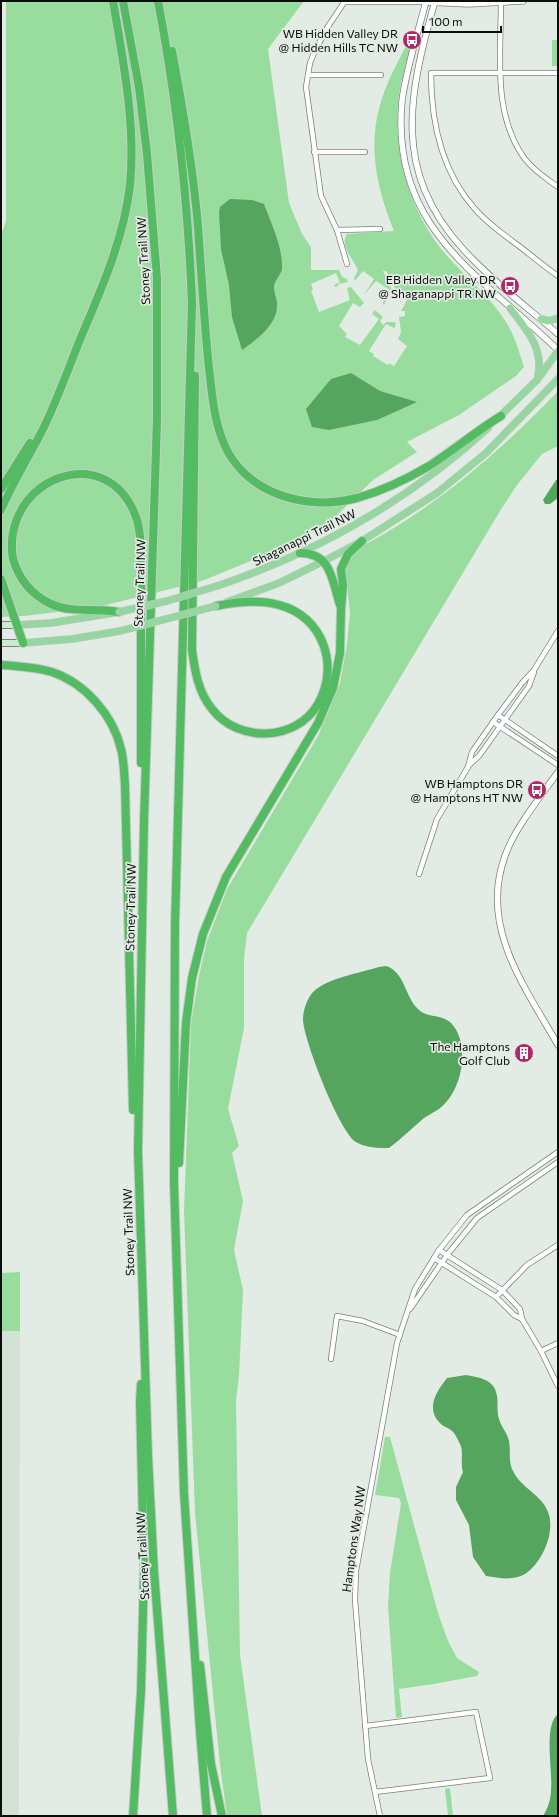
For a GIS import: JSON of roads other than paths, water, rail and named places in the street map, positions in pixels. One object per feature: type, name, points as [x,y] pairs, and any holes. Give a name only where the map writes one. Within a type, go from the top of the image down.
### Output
[{"type":"highway","points":[[1,510],[44,426],[67,372],[115,250],[127,204],[131,170],[129,117],[113,1]]},
{"type":"highway","name":"Stoney Trail NW","points":[[122,1],[138,87],[146,147],[157,278],[157,419],[144,821],[138,1151],[154,1571],[173,1816]]},
{"type":"highway","points":[[158,1],[179,133],[190,247],[196,398],[192,650],[198,680],[201,690],[213,711],[220,718],[242,731],[272,734],[282,731],[302,720],[318,704],[323,694],[328,673],[326,648],[315,628],[298,613],[280,605],[248,602],[216,606]]},
{"type":"highway","points":[[161,1],[164,8],[170,38],[188,142],[213,400],[218,425],[225,445],[237,464],[258,484],[284,497],[308,502],[342,501],[370,494],[410,477],[431,465],[501,416]]},
{"type":"highway","points":[[192,303],[175,925],[174,1185],[183,1478],[197,1694],[208,1816]]},
{"type":"highway","points":[[1,489],[38,429],[67,372]]},
{"type":"highway","points":[[119,612],[110,610],[78,611],[58,607],[37,596],[20,577],[10,548],[12,526],[20,505],[34,488],[53,478],[72,474],[97,477],[108,482],[119,490],[128,500],[137,521],[141,542],[140,743],[144,821]]},
{"type":"highway","points":[[174,1185],[179,1173],[183,1054],[188,998],[203,934],[226,877],[318,723],[327,703],[337,671],[340,653],[343,586],[341,569],[348,554],[362,541]]},
{"type":"highway","points":[[300,553],[311,553],[324,561],[329,569],[341,610]]},
{"type":"highway","points":[[1,579],[23,643]]},
{"type":"highway","points":[[1,665],[37,668],[64,676],[95,700],[115,733],[120,747],[125,785],[131,1039],[134,1123],[138,1151]]},
{"type":"highway","points":[[133,1816],[141,1691],[144,1571],[140,1402],[144,1339]]},
{"type":"highway","points":[[183,1478],[188,1489],[200,1665],[210,1756],[214,1786],[222,1816]]},
{"type":"main road","points":[[510,308],[536,345],[540,359],[536,380]]},
{"type":"main road","points":[[541,319],[549,321],[558,318]]},
{"type":"main road","name":"Shaganappi Trail NW","points":[[1,625],[51,623],[119,612],[167,601],[266,569],[300,553],[360,522],[411,490],[463,451],[501,416],[536,380],[558,351]]},
{"type":"main road","points":[[1,643],[23,643],[72,639],[120,631],[216,606],[279,583],[362,541],[436,493],[462,473],[507,433],[558,379]]},
{"type":"street","points":[[347,264],[337,230],[324,206],[321,196],[306,87],[310,63],[319,43],[344,2],[435,2],[469,4],[500,1],[523,1]]},
{"type":"street","points":[[500,1],[502,106],[511,136],[526,160],[558,187]]},
{"type":"street","points":[[425,2],[403,100],[402,134],[407,171],[423,212],[443,243],[510,308],[558,351]]},
{"type":"street","points":[[435,2],[416,72],[413,96],[412,139],[419,174],[432,206],[441,222],[464,250],[558,334]]},
{"type":"street","points":[[558,73],[501,72],[431,74],[431,101],[439,144],[454,180],[475,209],[490,224],[558,276]]},
{"type":"street","points":[[308,75],[381,75]]},
{"type":"street","points":[[314,152],[365,152]]},
{"type":"street","points":[[337,230],[380,229]]},
{"type":"street","points":[[468,767],[472,752],[522,683],[534,670],[558,631]]},
{"type":"street","points":[[419,874],[438,819],[468,767],[479,756],[529,686],[534,670]]},
{"type":"street","points":[[498,715],[558,756]]},
{"type":"street","points":[[493,722],[558,765]]},
{"type":"street","points":[[558,772],[523,822],[505,856],[498,883],[498,914],[503,942],[514,967],[558,1045]]},
{"type":"street","name":"Hamptons Way NW","points":[[380,1816],[368,1759],[355,1600],[356,1571],[371,1481],[400,1335],[415,1289],[439,1250],[468,1215],[558,1152]]},
{"type":"street","name":"Hamptons Way NW","points":[[407,1314],[447,1256],[477,1218],[558,1162]]},
{"type":"street","points":[[515,1182],[519,1188]]},
{"type":"street","points":[[496,1297],[527,1265],[558,1244]]},
{"type":"street","points":[[439,1250],[502,1290],[520,1309],[522,1319],[541,1351],[558,1386]]},
{"type":"street","points":[[434,1258],[496,1297],[514,1315],[522,1319]]},
{"type":"street","points":[[331,1359],[337,1316],[363,1321],[400,1335]]},
{"type":"street","points":[[541,1351],[558,1343]]},
{"type":"street","points":[[365,1726],[476,1712],[490,1778],[375,1792]]},
{"type":"place","name":"WB Hidden Valley DR @ Hidden Hills TC NW","points":[[412,40]]},
{"type":"place","name":"EB Hidden Valley DR @ Shaganappi TR NW","points":[[510,286]]},
{"type":"place","name":"WB Hamptons DR @ Hamptons HT NW","points":[[537,790]]},
{"type":"place","name":"The Hamptons Golf Club","points":[[524,1053]]}]
